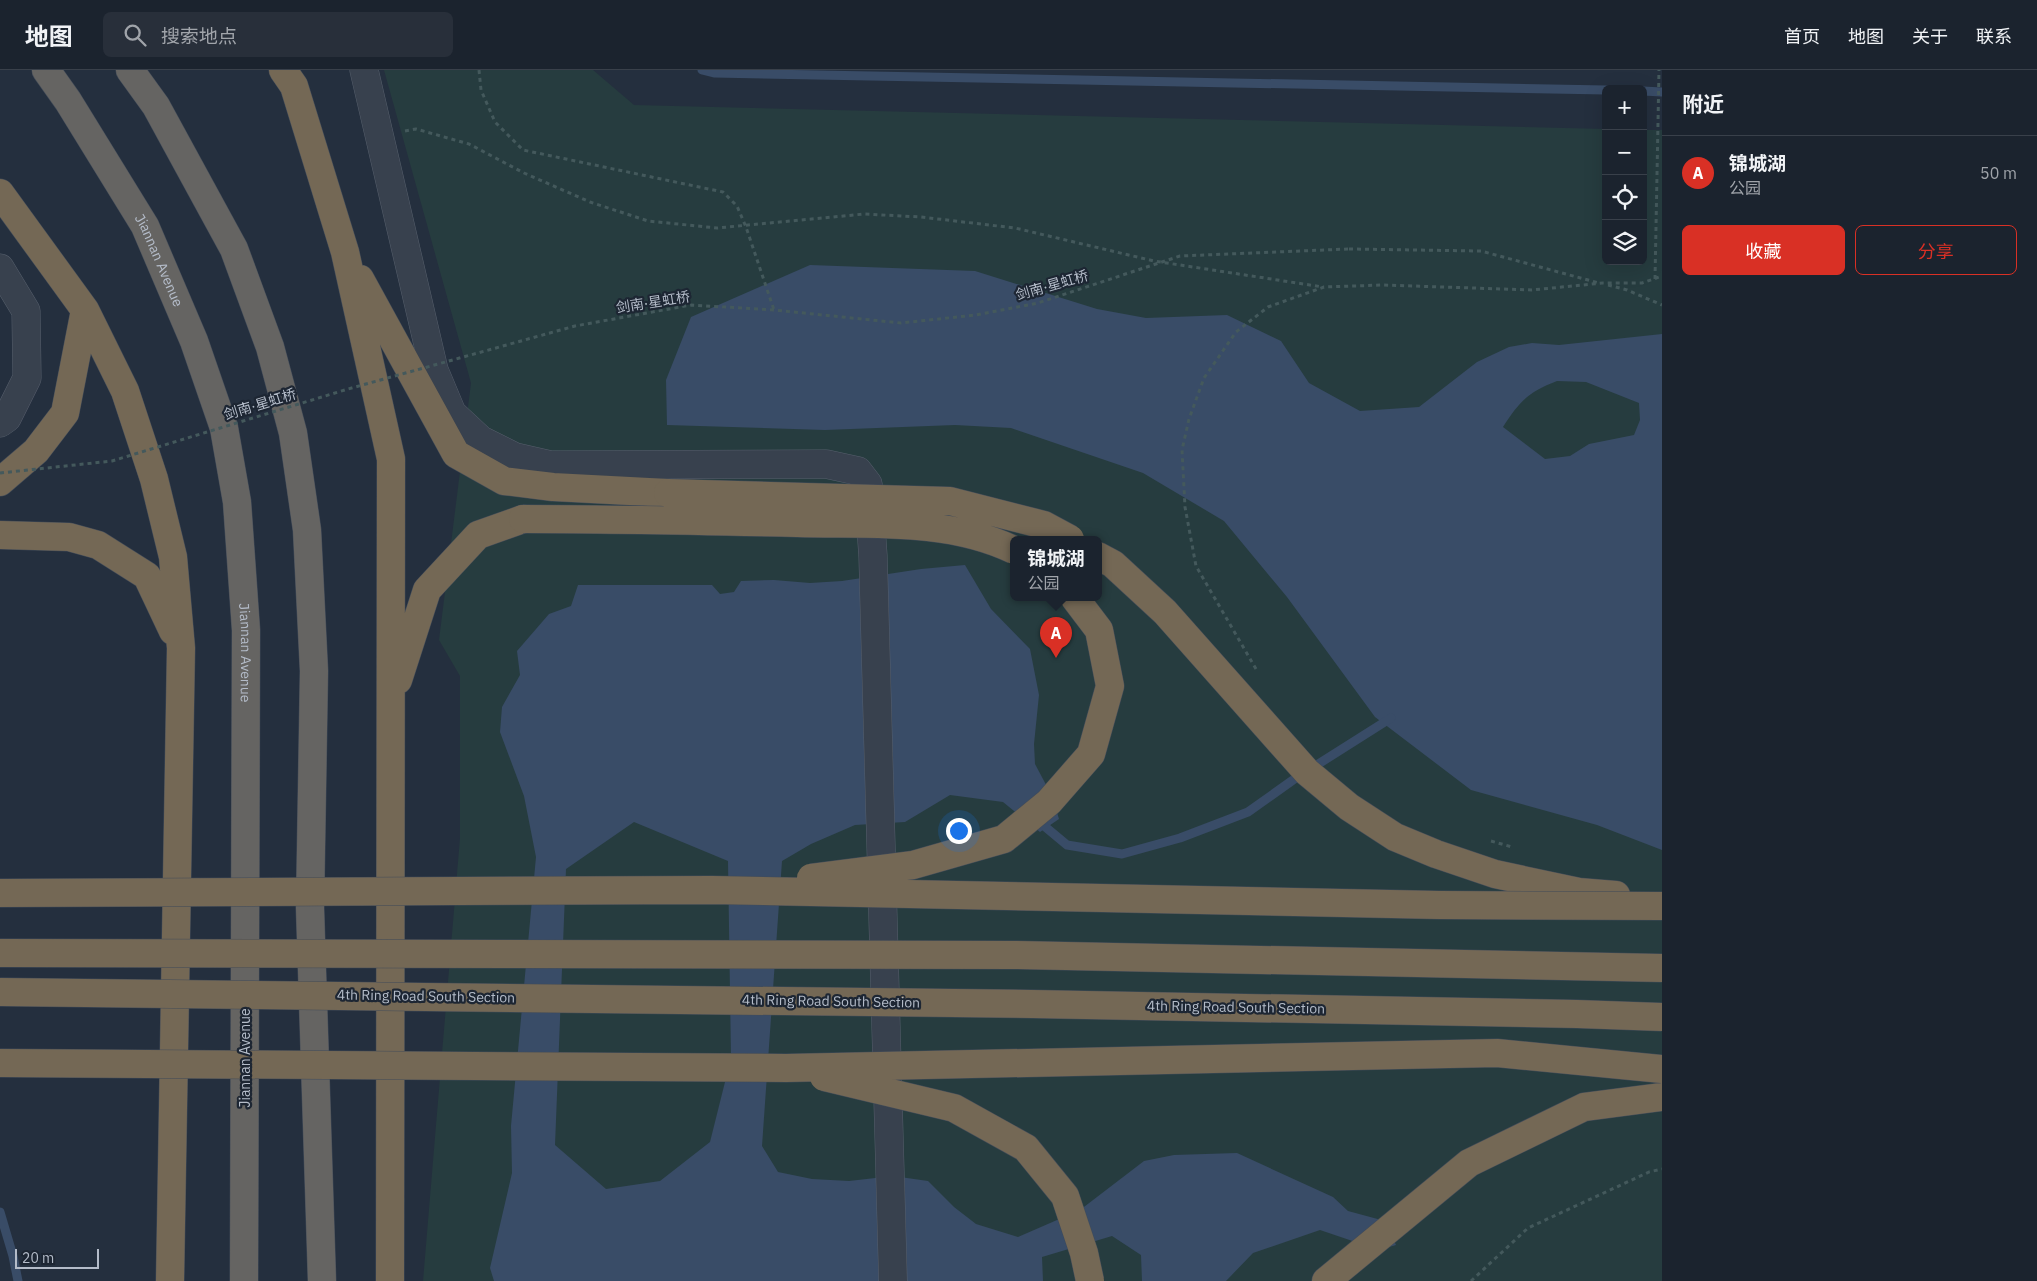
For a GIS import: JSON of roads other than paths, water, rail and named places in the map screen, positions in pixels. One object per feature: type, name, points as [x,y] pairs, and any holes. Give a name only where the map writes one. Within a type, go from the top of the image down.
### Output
[{"type":"highway","name":"Jiannan Avenue","points":[[46,70],[68,101],[145,226],[194,342],[224,428],[237,502],[246,630],[244,1281]]},
{"type":"highway","points":[[130,70],[156,106],[234,249],[270,348],[292,433],[307,530],[314,671],[310,908],[322,1281]]},
{"type":"highway","points":[[283,70],[294,86],[345,252],[391,459],[390,1281]]},
{"type":"highway","points":[[0,193],[85,310],[125,391],[154,479],[173,557],[181,648],[170,1281]]},
{"type":"highway","points":[[345,252],[456,454],[504,481],[553,487],[668,493],[950,501],[1044,525],[1064,536]]},
{"type":"highway","points":[[0,482],[36,451],[65,413],[85,310]]},
{"type":"highway","points":[[390,706],[427,590],[478,535],[523,520],[637,519],[924,526],[993,540],[1010,548]]},
{"type":"highway","points":[[0,535],[69,537],[98,545],[147,576],[181,648]]},
{"type":"highway","points":[[1102,558],[1112,564],[1165,612],[1307,772],[1349,807],[1395,837],[1436,854],[1495,874],[1579,892],[1662,900]]},
{"type":"highway","points":[[712,890],[913,865],[1004,839],[1049,802],[1091,754],[1110,686],[1098,630],[1077,601]]},
{"type":"highway","points":[[0,893],[712,890],[1438,905],[1662,906]]},
{"type":"highway","points":[[0,953],[1017,955],[1662,968]]},
{"type":"highway","name":"4th Ring Road South Section","points":[[0,992],[1032,1004],[1662,1017]]},
{"type":"highway","points":[[0,1063],[786,1068],[1497,1053],[1662,1069]]},
{"type":"highway","points":[[786,1068],[954,1108],[1026,1148],[1065,1196],[1084,1252],[1090,1281]]},
{"type":"highway","points":[[1326,1281],[1469,1163],[1584,1108],[1662,1096]]},
{"type":"street","points":[[364,70],[434,370],[452,413],[481,440],[515,457],[550,465],[826,464],[858,471],[868,484],[872,556],[893,1281]]},
{"type":"street","points":[[0,268],[26,310],[27,378],[7,418],[0,423]]},
{"type":"water","points":[[810,265],[975,271],[1097,309],[1146,318],[1227,315],[1281,341],[1309,383],[1360,411],[1419,407],[1477,362],[1509,347],[1532,343],[1559,345],[1662,334],[1662,850],[1597,825],[1471,790],[1375,717],[1287,597],[1224,521],[1143,473],[1011,428],[955,425],[825,430],[667,425],[666,380],[691,317]],"holes":[[[1557,381],[1586,382],[1639,403],[1640,420],[1634,435],[1589,444],[1570,456],[1545,459],[1503,427],[1519,404],[1539,389]]]},
{"type":"water","points":[[965,565],[991,609],[1030,649],[1039,695],[1034,744],[1035,764],[1052,796],[1059,819],[1040,832],[1003,802],[950,795],[905,822],[855,825],[811,844],[782,861],[762,1146],[778,1172],[812,1179],[849,1181],[893,1176],[928,1181],[954,1207],[976,1224],[1018,1237],[1080,1210],[1144,1161],[1174,1155],[1237,1153],[1333,1197],[1348,1211],[1385,1221],[1396,1245],[1379,1250],[1320,1230],[1253,1253],[1226,1281],[1142,1281],[1141,1255],[1112,1236],[1042,1257],[1043,1281],[494,1281],[490,1268],[512,1173],[511,1126],[536,857],[524,796],[500,732],[502,707],[520,675],[517,651],[549,614],[571,606],[578,585],[712,585],[720,594],[734,592],[741,581],[774,580],[810,583],[842,581],[921,569]],"holes":[[[634,822],[728,861],[731,1058],[710,1142],[660,1181],[606,1189],[555,1145],[566,869]]]},
{"type":"waterway","points":[[702,70],[714,73],[1602,90]]},
{"type":"waterway","points":[[1647,91],[1662,92]]},
{"type":"waterway","points":[[1037,820],[1067,845],[1122,854],[1180,838],[1248,812],[1293,780],[1391,718]]},
{"type":"waterway","points":[[0,1212],[18,1281]]},
{"type":"place","name":"锦城湖","points":[[1056,658]]}]
